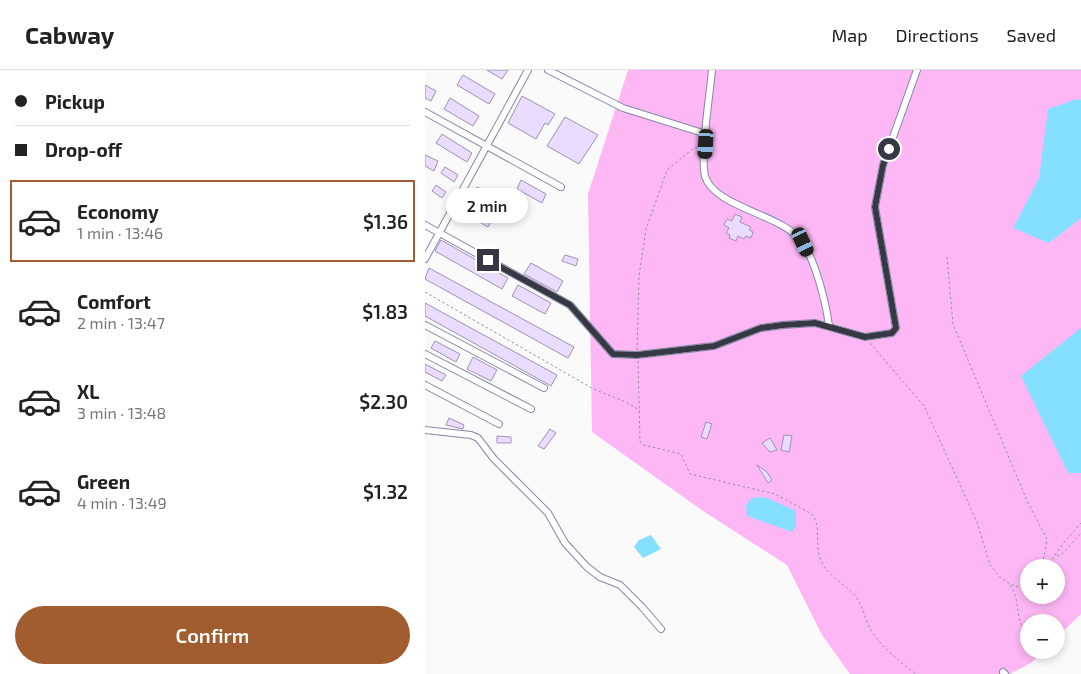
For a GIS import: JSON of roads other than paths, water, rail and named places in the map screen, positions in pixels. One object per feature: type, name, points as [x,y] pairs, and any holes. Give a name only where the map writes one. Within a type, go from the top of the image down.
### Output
[{"type":"street","points":[[425,259],[485,145],[528,70]]},
{"type":"street","points":[[548,70],[623,108],[706,134]]},
{"type":"street","points":[[712,70],[706,134],[705,176],[711,189],[736,204],[789,229],[803,242],[811,258],[827,312],[829,326]]},
{"type":"street","points":[[425,225],[570,305],[613,354],[637,355],[714,346],[761,328],[783,325],[815,323],[865,337],[892,333],[896,328],[875,207],[883,165],[917,70]]},
{"type":"street","points":[[425,112],[561,187]]},
{"type":"street","points":[[425,325],[544,388]]},
{"type":"street","points":[[425,354],[531,409]]},
{"type":"street","points":[[425,385],[499,424]]},
{"type":"street","points":[[425,430],[471,435],[478,438],[493,459],[548,513],[565,543],[574,554],[600,577],[619,586],[633,596],[661,629]]},
{"type":"water","points":[[1077,99],[1081,100],[1081,218],[1049,243],[1013,228],[1039,178],[1048,109]]},
{"type":"water","points":[[1081,328],[1081,473],[1068,473],[1021,376]]},
{"type":"water","points":[[758,497],[767,498],[796,511],[796,525],[792,532],[747,516],[746,505],[751,499]]},
{"type":"water","points":[[651,535],[661,549],[643,558],[634,547],[639,540]]}]
